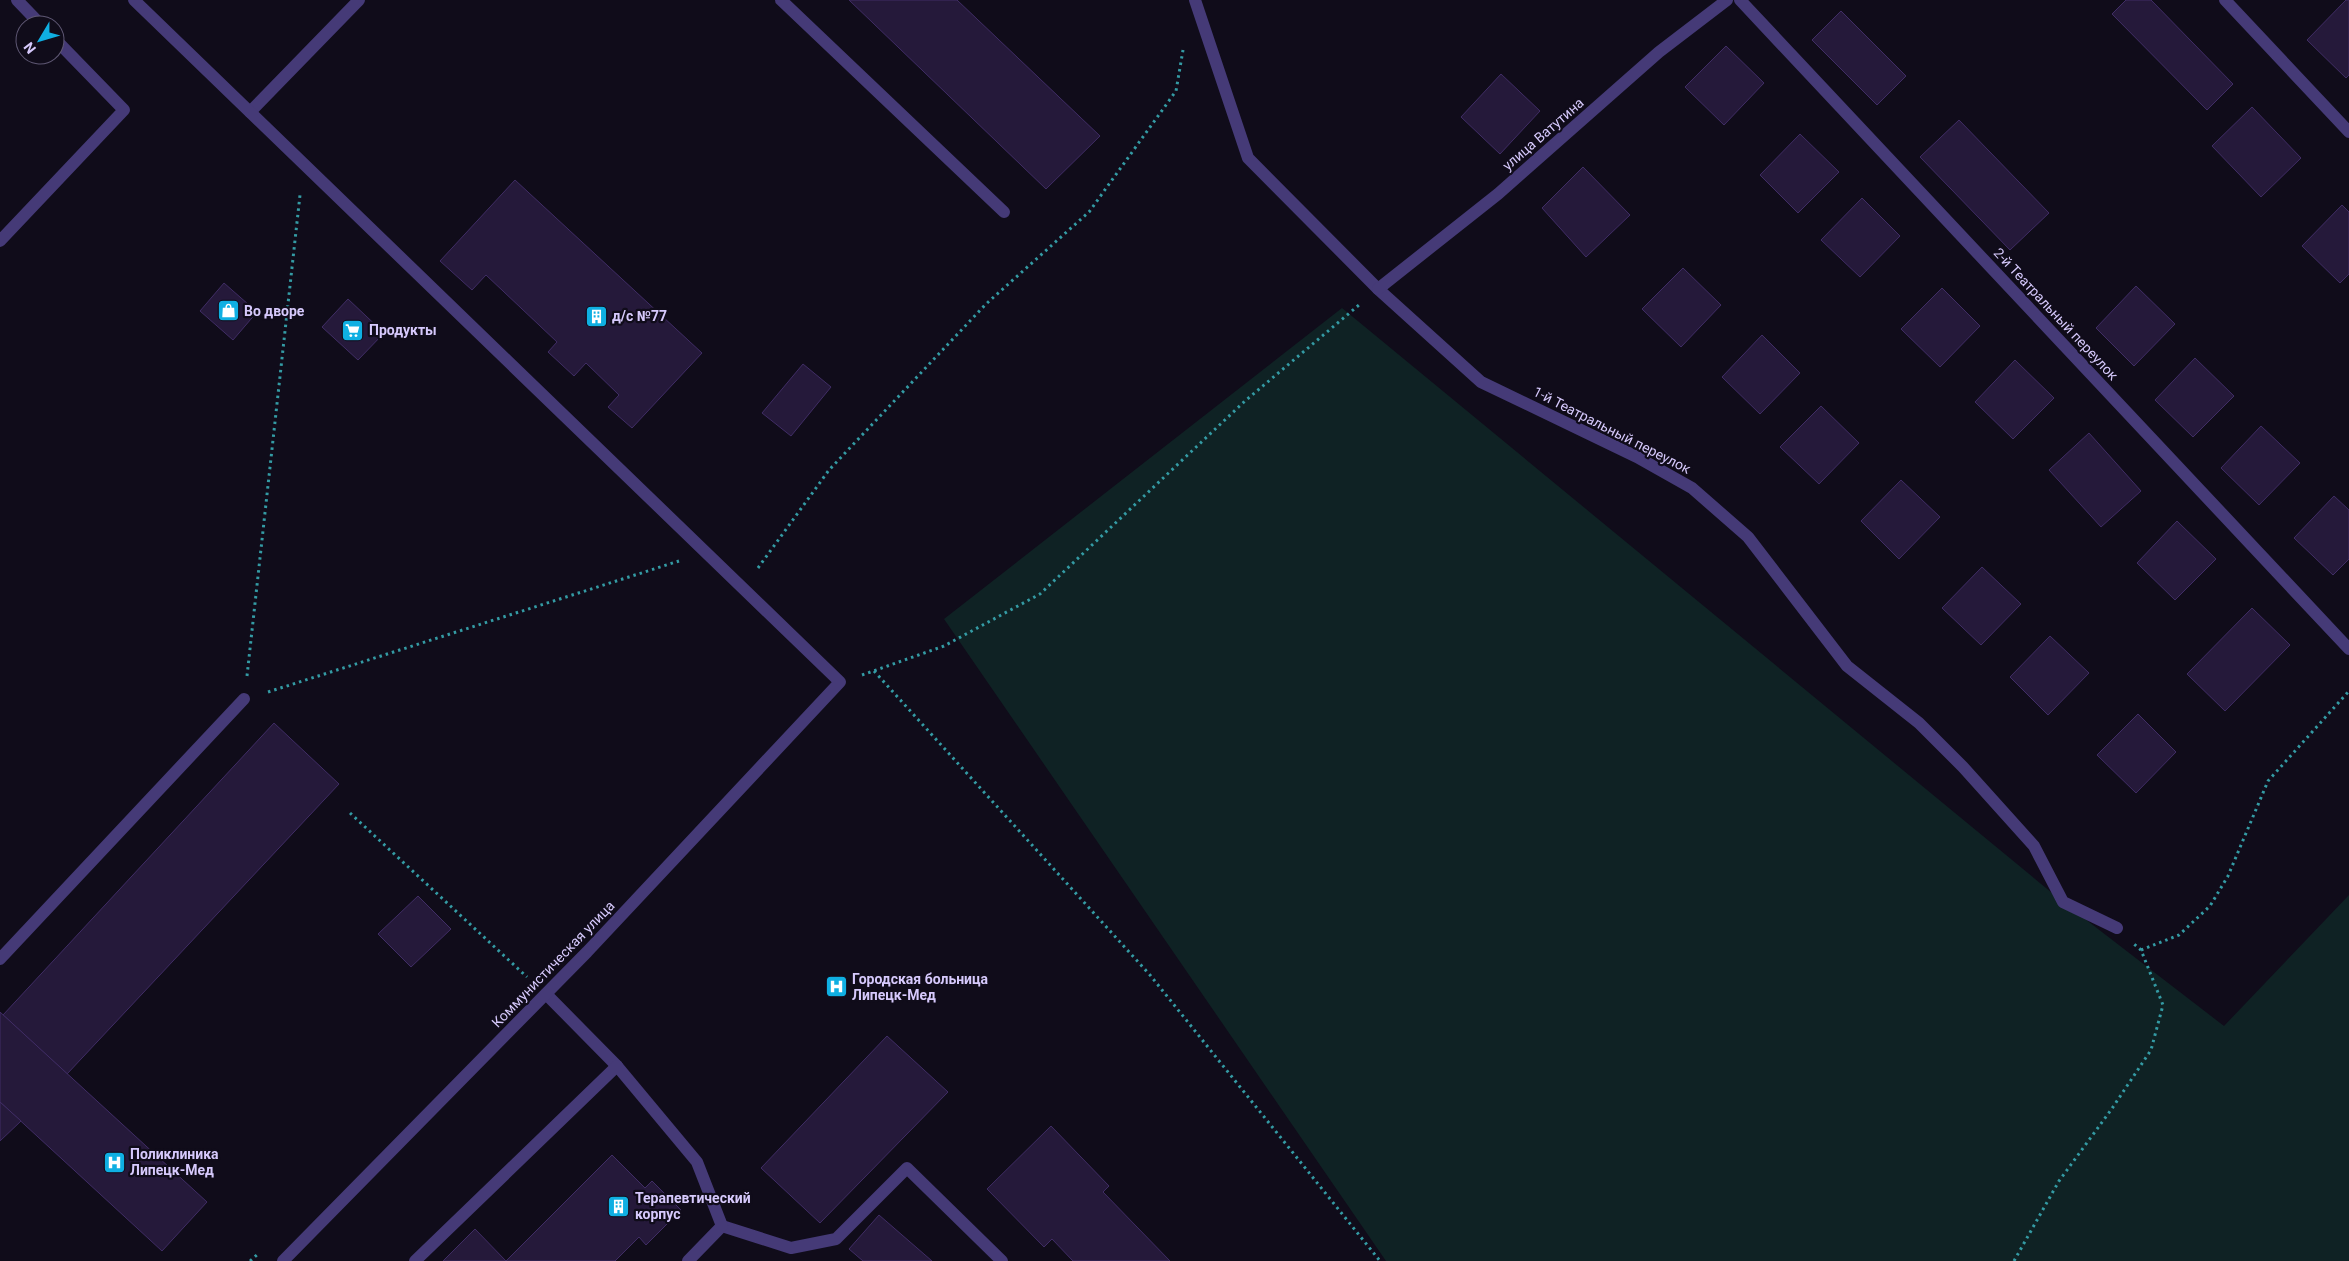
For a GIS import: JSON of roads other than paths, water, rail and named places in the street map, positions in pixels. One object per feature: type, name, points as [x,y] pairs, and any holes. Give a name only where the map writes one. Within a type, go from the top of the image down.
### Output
[{"type":"street","points":[[17,0],[31,15]]},
{"type":"street","points":[[134,0],[250,112],[359,0]]},
{"type":"street","points":[[781,0],[1004,212]]},
{"type":"street","name":"1-й Театральный переулок","points":[[1195,0],[1248,158],[1378,289],[1481,382],[1637,457],[1692,488],[1748,537],[1847,666],[1919,723],[2034,846],[2063,902],[2117,928]]},
{"type":"street","name":"улица Ватутина","points":[[1378,289],[1498,194],[1659,52],[1727,0]]},
{"type":"street","name":"2-й Театральный переулок","points":[[1740,0],[2349,649]]},
{"type":"street","points":[[2224,0],[2349,132]]},
{"type":"street","points":[[0,241],[124,110],[65,49]]},
{"type":"street","name":"Коммунистическая улица","points":[[250,112],[840,682],[546,994],[283,1261]]},
{"type":"street","points":[[0,959],[244,699]]},
{"type":"street","points":[[546,994],[617,1066],[696,1162],[722,1226]]},
{"type":"street","points":[[416,1261],[617,1066]]},
{"type":"street","points":[[722,1226],[791,1248],[836,1239],[907,1168],[1002,1261]]},
{"type":"street","points":[[688,1261],[722,1226]]},
{"type":"place","name":"Во дворе","points":[[228,311]]},
{"type":"place","name":"д/с №77","points":[[596,316]]},
{"type":"place","name":"Продукты","points":[[353,330]]},
{"type":"place","name":"Городская больница Липецк-Мед","points":[[836,987]]},
{"type":"place","name":"Поликлиника Липецк-Мед","points":[[114,1162]]},
{"type":"place","name":"Терапевтический корпус","points":[[619,1206]]}]
